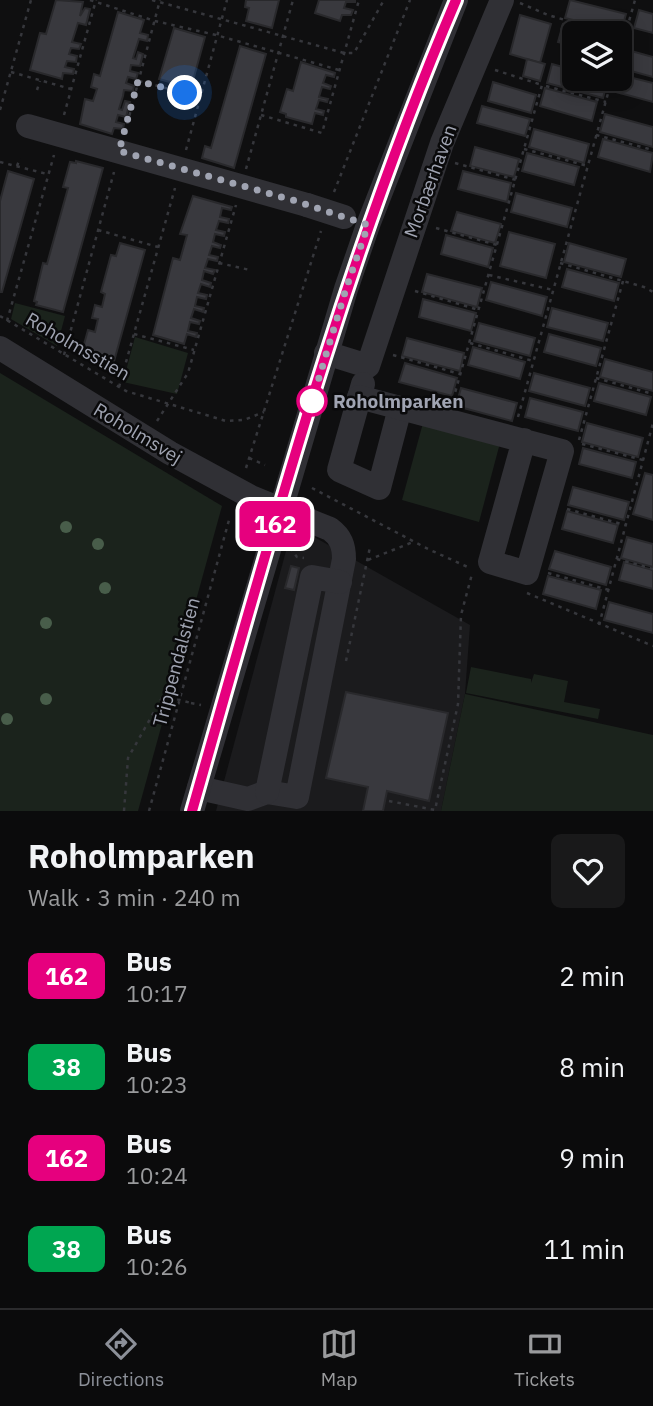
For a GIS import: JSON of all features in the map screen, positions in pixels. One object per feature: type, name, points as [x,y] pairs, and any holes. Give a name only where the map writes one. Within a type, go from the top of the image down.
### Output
[{"type":"street","points":[[195,799],[289,513],[326,353],[368,225],[456,0]]},
{"type":"street","name":"Morbærhaven","points":[[400,408],[379,488],[339,470],[370,358],[437,158],[502,0]]},
{"type":"street","points":[[28,126],[150,159],[368,225]]},
{"type":"street","name":"Roholmsvej","points":[[0,348],[145,438],[253,498],[337,534],[344,550],[349,573],[297,797],[267,792],[248,799],[195,799]]},
{"type":"street","points":[[326,353],[370,358]]},
{"type":"street","points":[[359,397],[448,420],[518,439],[562,451],[527,573],[490,562],[518,439]]},
{"type":"path","points":[[0,110],[31,0]]},
{"type":"path","points":[[90,0],[155,21],[216,35],[339,70]]},
{"type":"path","points":[[152,0],[344,53],[354,53],[384,0]]},
{"type":"path","points":[[184,157],[227,0]]},
{"type":"path","points":[[145,438],[188,373],[293,0]]},
{"type":"path","points":[[261,115],[322,133],[359,0]]},
{"type":"path","points":[[514,0],[568,21]]},
{"type":"path","points":[[628,21],[635,0]]},
{"type":"path","points":[[62,123],[96,1]]},
{"type":"path","points":[[64,355],[160,1]]},
{"type":"path","points":[[476,62],[542,85],[606,102]]},
{"type":"path","points":[[11,72],[71,89]]},
{"type":"path","points":[[37,90],[40,81]]},
{"type":"path","points":[[138,81],[169,92],[200,97]]},
{"type":"path","points":[[448,420],[542,85]]},
{"type":"path","points":[[518,439],[533,361],[609,91]]},
{"type":"path","points":[[289,129],[290,124]]},
{"type":"path","points":[[596,135],[653,150]]},
{"type":"path","points":[[524,149],[588,166]]},
{"type":"path","points":[[7,321],[54,155]]},
{"type":"path","points":[[17,166],[20,158]]},
{"type":"path","points":[[437,158],[516,180]]},
{"type":"path","points":[[0,162],[48,175]]},
{"type":"path","points":[[119,387],[175,188]]},
{"type":"path","points":[[416,221],[497,245]]},
{"type":"path","points":[[98,230],[129,236],[158,247]]},
{"type":"path","points":[[219,263],[250,270]]},
{"type":"path","points":[[561,264],[644,286],[653,292]]},
{"type":"path","points":[[489,275],[553,290]]},
{"type":"path","points":[[394,285],[479,310]]},
{"type":"path","name":"Roholmsstien","points":[[0,316],[119,387],[226,421],[244,420],[264,412]]},
{"type":"path","points":[[134,334],[194,350]]},
{"type":"path","points":[[470,343],[533,361]]},
{"type":"path","points":[[370,358],[460,374]]},
{"type":"path","points":[[596,378],[653,394]]},
{"type":"path","points":[[599,625],[653,425]]},
{"type":"path","points":[[578,443],[643,460]]},
{"type":"path","points":[[249,457],[265,465]]},
{"type":"path","points":[[547,503],[626,525]]},
{"type":"path","points":[[289,513],[290,548],[297,557],[309,559]]},
{"type":"path","name":"Trippendalstien","points":[[149,811],[229,520]]},
{"type":"path","points":[[368,560],[413,542]]},
{"type":"path","points":[[617,559],[653,569]]},
{"type":"path","points":[[528,567],[609,590]]},
{"type":"path","points":[[389,801],[435,811],[457,704],[461,615],[474,569]]},
{"type":"path","points":[[124,811],[128,758],[163,696],[191,703]]},
{"type":"shaded area","points":[[15,303],[65,316],[57,346],[11,319]]},
{"type":"shaded area","points":[[135,337],[188,353],[177,394],[123,382]]},
{"type":"shaded area","points":[[0,373],[222,506],[138,811],[0,811]]},
{"type":"shaded area","points":[[423,423],[500,443],[479,522],[402,500]]},
{"type":"shaded area","points":[[293,525],[470,625],[465,694],[441,811],[216,811]]},
{"type":"shaded area","points":[[471,667],[531,679],[531,683],[534,674],[568,681],[564,702],[600,709],[598,719],[466,693]]},
{"type":"shaded area","points":[[465,694],[653,735],[653,811],[441,811]]},
{"type":"building","points":[[56,0],[83,2],[80,16],[85,8],[90,9],[86,25],[78,23],[72,42],[81,44],[79,49],[71,48],[69,54],[77,56],[76,62],[67,61],[65,67],[74,69],[73,74],[63,73],[62,79],[30,70],[40,33],[46,34]]},
{"type":"building","points":[[246,0],[279,0],[272,28],[246,21],[249,8],[245,7]]},
{"type":"building","points":[[319,0],[355,2],[346,2],[344,8],[353,10],[351,15],[342,15],[340,21],[315,13]]},
{"type":"building","points":[[570,0],[626,14],[624,21],[577,21],[565,18]]},
{"type":"building","points":[[639,10],[653,14],[653,33],[634,28]]},
{"type":"building","points":[[118,12],[144,20],[140,33],[148,35],[147,41],[139,39],[133,58],[136,59],[138,52],[143,54],[140,66],[131,65],[130,71],[138,73],[136,79],[128,77],[126,83],[134,86],[133,91],[124,90],[119,109],[122,110],[125,101],[130,102],[126,117],[118,115],[116,122],[124,124],[123,129],[114,128],[112,134],[80,124],[85,99],[93,101],[97,89],[91,87],[94,74],[100,76]]},
{"type":"building","points":[[520,15],[551,24],[540,63],[510,54]]},
{"type":"building","points":[[174,28],[205,37],[191,88],[159,79]]},
{"type":"building","points":[[562,28],[562,43],[558,42]]},
{"type":"building","points":[[240,46],[266,54],[234,168],[202,158],[205,146],[211,148]]},
{"type":"building","points":[[632,51],[653,57],[653,77],[632,71]]},
{"type":"building","points":[[527,59],[545,64],[540,81],[523,76]]},
{"type":"building","points":[[301,62],[335,73],[334,77],[326,75],[323,83],[331,86],[330,89],[322,87],[319,97],[328,99],[327,102],[319,100],[316,109],[324,111],[323,115],[315,113],[312,124],[286,117],[286,114],[280,112],[287,89],[293,91]]},
{"type":"building","points":[[552,64],[562,67],[562,87],[547,83]]},
{"type":"building","points":[[632,78],[653,83],[653,102],[616,92],[632,91]]},
{"type":"building","points":[[493,82],[536,95],[531,113],[488,101]]},
{"type":"building","points":[[545,88],[597,102],[592,121],[540,106]]},
{"type":"building","points":[[577,91],[605,91],[603,98]]},
{"type":"building","points":[[482,106],[530,119],[525,136],[477,123]]},
{"type":"building","points":[[605,114],[653,127],[653,147],[600,132]]},
{"type":"building","points":[[534,129],[589,144],[584,163],[529,147]]},
{"type":"building","points":[[603,139],[653,153],[650,172],[598,157]]},
{"type":"building","points":[[475,147],[519,159],[514,177],[470,166]]},
{"type":"building","points":[[527,153],[579,167],[574,185],[522,171]]},
{"type":"building","points":[[70,162],[103,168],[63,312],[36,305],[37,302],[34,301],[43,263],[47,264],[68,188],[63,187]]},
{"type":"building","points":[[8,171],[34,179],[0,292],[0,201]]},
{"type":"building","points":[[463,171],[511,183],[507,202],[458,189]]},
{"type":"building","points":[[516,193],[572,208],[567,227],[511,212]]},
{"type":"building","points":[[193,196],[232,207],[231,210],[222,208],[220,217],[229,219],[228,223],[219,221],[216,230],[225,232],[224,236],[215,234],[213,242],[221,245],[220,248],[212,246],[209,255],[218,257],[217,261],[208,259],[205,268],[215,270],[213,274],[204,271],[202,280],[211,283],[210,287],[201,284],[198,293],[207,295],[206,299],[197,297],[195,306],[204,308],[203,312],[194,309],[191,318],[200,321],[199,324],[190,322],[188,331],[197,333],[196,337],[187,334],[184,344],[153,335],[173,258],[180,260],[187,235],[180,234]]},
{"type":"building","points":[[457,212],[501,224],[495,243],[451,231]]},
{"type":"building","points":[[509,232],[555,244],[546,278],[500,266]]},
{"type":"building","points":[[446,235],[493,248],[488,267],[441,254]]},
{"type":"building","points":[[120,243],[145,250],[113,365],[81,355],[88,330],[95,332],[98,319],[92,318],[95,305],[102,307],[105,294],[101,292],[111,255],[116,256]]},
{"type":"building","points":[[569,243],[626,259],[621,277],[564,262]]},
{"type":"building","points":[[567,269],[619,283],[614,301],[562,287]]},
{"type":"building","points":[[427,274],[482,288],[477,307],[422,292]]},
{"type":"building","points":[[491,282],[547,297],[542,316],[486,300]]},
{"type":"building","points":[[423,299],[476,313],[471,331],[419,317]]},
{"type":"building","points":[[552,308],[608,323],[603,341],[547,327]]},
{"type":"building","points":[[479,323],[535,338],[530,356],[474,341]]},
{"type":"building","points":[[549,334],[601,348],[596,366],[544,352]]},
{"type":"building","points":[[407,338],[464,353],[460,371],[402,356]]},
{"type":"building","points":[[473,347],[525,362],[520,379],[468,365]]},
{"type":"building","points":[[605,359],[653,372],[653,391],[600,377]]},
{"type":"building","points":[[405,363],[457,378],[452,396],[399,382]]},
{"type":"building","points":[[534,373],[590,388],[585,406],[529,391]]},
{"type":"building","points":[[599,383],[651,397],[646,415],[594,401]]},
{"type":"building","points":[[461,388],[517,403],[512,421],[456,406]]},
{"type":"building","points":[[530,398],[583,412],[578,431],[525,417]]},
{"type":"building","points":[[587,423],[643,438],[638,457],[582,442]]},
{"type":"building","points":[[583,448],[636,462],[632,478],[579,464]]},
{"type":"building","points":[[645,473],[653,475],[653,520],[633,514]]},
{"type":"building","points":[[573,487],[629,502],[624,520],[568,505]]},
{"type":"building","points":[[567,511],[618,525],[613,543],[562,529]]},
{"type":"building","points":[[627,537],[653,544],[653,567],[621,558]]},
{"type":"building","points":[[555,551],[611,567],[606,585],[549,569]]},
{"type":"building","points":[[624,562],[653,570],[653,589],[619,580]]},
{"type":"building","points":[[291,566],[299,568],[294,590],[285,588]]},
{"type":"building","points":[[548,576],[601,590],[596,609],[543,594]]},
{"type":"building","points":[[609,602],[653,614],[653,633],[604,620]]},
{"type":"building","points":[[346,692],[448,713],[429,801],[387,791],[383,811],[363,811],[368,787],[326,778]]},
{"type":"bus line","name":"162","points":[[192,811],[346,289],[423,80],[456,0]]},
{"type":"place","name":"Roholmparken","points":[[312,401]]},
{"type":"route","points":[[185,93],[138,81],[119,151],[296,201],[368,225],[311,404],[312,401]]}]
